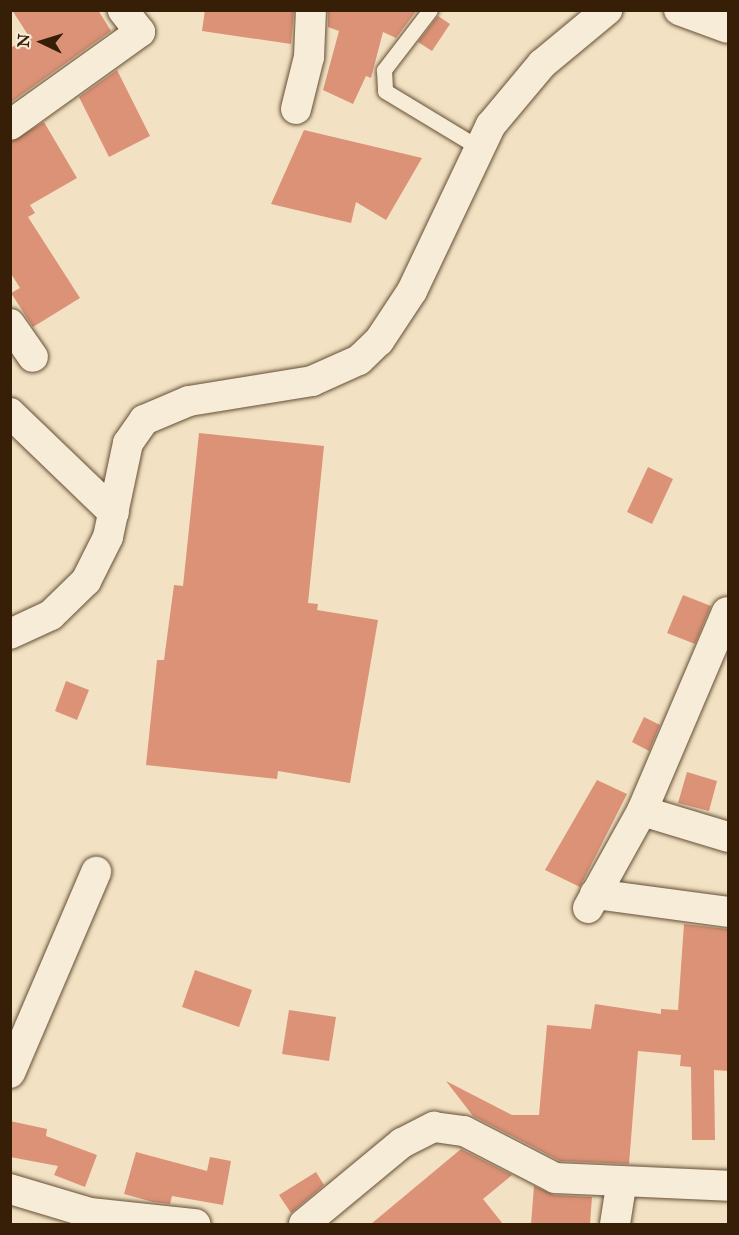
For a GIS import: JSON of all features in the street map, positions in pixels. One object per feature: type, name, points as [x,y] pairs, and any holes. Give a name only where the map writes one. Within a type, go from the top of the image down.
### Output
[{"type":"street","points":[[296,109],[309,57],[311,10]]},
{"type":"street","points":[[10,634],[51,615],[86,581],[100,557],[114,513],[129,443],[153,413],[189,401],[312,381],[360,360],[379,340],[412,291],[478,147],[519,87],[607,10]]},
{"type":"street","points":[[679,10],[729,28]]},
{"type":"street","points":[[10,125],[139,18]]},
{"type":"street","points":[[10,324],[33,357]]},
{"type":"street","points":[[10,413],[114,513]]},
{"type":"street","points":[[727,612],[642,811],[591,901],[729,912]]},
{"type":"street","points":[[642,811],[729,837]]},
{"type":"street","points":[[10,1073],[96,872]]},
{"type":"street","points":[[304,1224],[402,1143],[434,1127],[464,1131],[543,1175],[621,1185],[729,1186]]},
{"type":"street","points":[[615,1224],[621,1185]]},
{"type":"street","points":[[10,1189],[90,1213],[195,1224]]},
{"type":"lane","points":[[430,10],[384,70],[385,91],[478,147]]},
{"type":"building","points":[[12,10],[98,10],[111,31],[10,103],[10,48],[30,38]]},
{"type":"building","points":[[205,10],[294,10],[291,44],[202,31]]},
{"type":"building","points":[[328,10],[417,10],[396,38],[383,32],[371,78],[366,76],[353,104],[323,90],[339,31],[328,27]]},
{"type":"building","points":[[438,16],[450,24],[432,51],[418,42]]},
{"type":"building","points":[[117,70],[150,136],[109,157],[79,97]]},
{"type":"building","points":[[44,122],[77,178],[30,205],[35,213],[28,217],[80,298],[33,327],[11,293],[20,288],[10,272],[10,142]]},
{"type":"building","points":[[304,130],[422,158],[386,220],[356,202],[351,223],[271,204]]},
{"type":"building","points":[[199,433],[324,446],[308,603],[318,604],[317,610],[378,620],[350,783],[278,771],[277,779],[146,765],[157,660],[164,660],[174,585],[183,586]]},
{"type":"building","points":[[648,467],[673,479],[652,524],[627,512]]},
{"type":"building","points":[[683,595],[711,606],[695,644],[667,633]]},
{"type":"building","points":[[66,681],[89,690],[77,720],[55,711]]},
{"type":"building","points":[[644,717],[660,725],[649,751],[632,742]]},
{"type":"building","points":[[687,772],[717,781],[709,811],[678,803]]},
{"type":"building","points":[[597,780],[627,794],[580,887],[545,870]]},
{"type":"building","points":[[684,924],[727,929],[729,1071],[714,1070],[715,1140],[692,1140],[691,1067],[680,1066],[681,1055],[638,1051],[629,1164],[560,1161],[473,1116],[446,1081],[512,1115],[539,1115],[547,1025],[591,1029],[595,1004],[661,1014],[661,1009],[678,1010]]},
{"type":"building","points":[[195,970],[252,990],[239,1027],[182,1007]]},
{"type":"building","points":[[289,1010],[336,1017],[329,1061],[282,1054]]},
{"type":"building","points":[[10,1121],[47,1129],[46,1136],[97,1155],[85,1187],[54,1175],[58,1166],[10,1157]]},
{"type":"building","points":[[461,1149],[512,1175],[483,1199],[503,1224],[371,1224]]},
{"type":"building","points":[[136,1152],[207,1171],[210,1157],[231,1161],[223,1205],[172,1196],[170,1204],[124,1194]]},
{"type":"building","points":[[316,1172],[324,1185],[291,1213],[279,1195]]},
{"type":"building","points":[[534,1186],[554,1195],[592,1197],[590,1224],[531,1224]]}]
